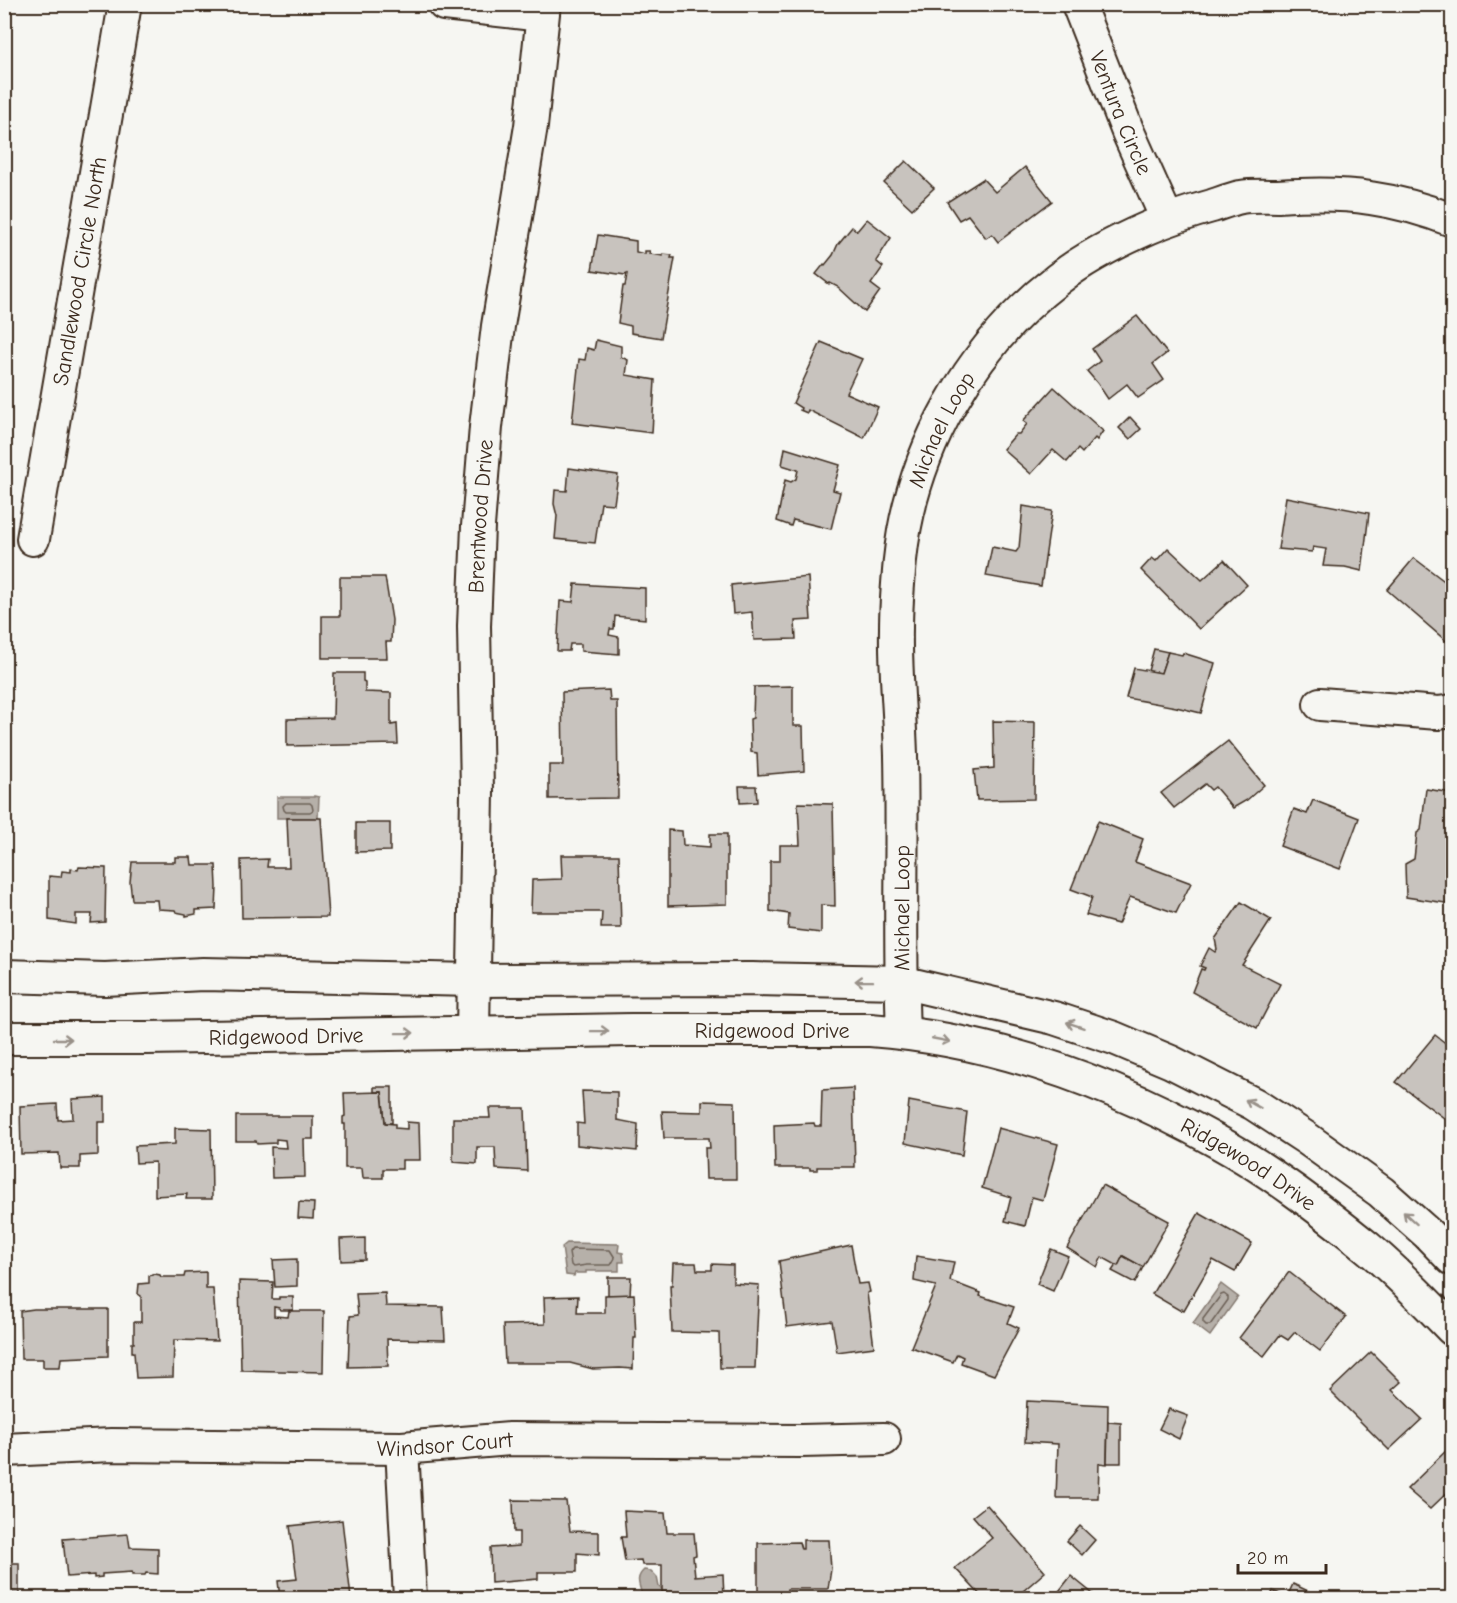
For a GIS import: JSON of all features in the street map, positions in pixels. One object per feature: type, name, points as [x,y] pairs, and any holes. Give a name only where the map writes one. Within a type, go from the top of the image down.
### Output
[{"type":"street","name":"Sandlewood Circle North","points":[[33,539],[125,4]]},
{"type":"street","points":[[444,4],[543,10]]},
{"type":"street","name":"Ventura Circle","points":[[1078,4],[1128,132],[1167,219]]},
{"type":"street","name":"Brentwood Drive","points":[[473,1032],[477,792],[474,626],[478,526],[486,427],[498,326],[531,126],[543,10]]},
{"type":"street","name":"Michael Loop","points":[[903,1032],[901,758],[896,627],[900,559],[914,488],[941,422],[972,371],[998,334],[1059,278],[1111,245],[1167,219],[1240,197],[1317,194],[1369,197],[1430,212],[1452,220]]},
{"type":"street","points":[[1320,704],[1439,713],[1452,711]]},
{"type":"street","points":[[4,976],[105,979],[203,974],[474,980],[752,979],[901,982],[1054,1018],[1114,1038],[1171,1062],[1254,1104],[1306,1138],[1381,1192],[1452,1259]]},
{"type":"street","name":"Ridgewood Drive","points":[[4,1038],[833,1029],[903,1032],[988,1049],[1108,1088],[1219,1143],[1272,1176],[1321,1211],[1414,1290],[1452,1329]]},
{"type":"street","name":"Windsor Court","points":[[4,1450],[112,1445],[402,1448],[510,1439],[801,1441],[884,1439]]},
{"type":"street","points":[[402,1448],[410,1599]]},
{"type":"water","points":[[277,797],[319,797],[318,818],[277,818]]},
{"type":"water","points":[[567,1243],[618,1244],[618,1252],[623,1253],[624,1262],[619,1262],[619,1271],[586,1271],[586,1273],[575,1273],[574,1276],[566,1275],[562,1247]]},
{"type":"water","points":[[1221,1284],[1238,1297],[1210,1336],[1193,1323]]},
{"type":"water","points":[[644,1570],[651,1571],[657,1577],[659,1587],[673,1598],[642,1598],[639,1577]]},
{"type":"building","points":[[906,161],[934,188],[912,209],[884,183]]},
{"type":"building","points":[[1025,167],[1052,201],[998,242],[992,234],[986,238],[968,215],[959,220],[947,202],[983,179],[995,192]]},
{"type":"building","points":[[867,219],[891,238],[876,261],[883,267],[871,284],[880,291],[865,312],[838,287],[829,284],[816,274],[833,255],[838,244],[852,227],[857,231]]},
{"type":"building","points":[[598,235],[636,241],[636,252],[645,254],[645,251],[650,251],[649,254],[672,255],[671,258],[675,258],[661,338],[631,333],[631,326],[618,323],[627,274],[592,270]]},
{"type":"building","points":[[1137,316],[1167,353],[1153,364],[1164,380],[1138,398],[1127,384],[1108,399],[1087,371],[1100,361],[1092,349]]},
{"type":"building","points":[[596,340],[621,346],[621,357],[628,360],[626,375],[655,380],[652,433],[572,423],[579,359],[585,360],[587,348],[594,350]]},
{"type":"building","points":[[821,342],[862,359],[846,393],[878,407],[864,438],[808,410],[807,413],[800,410],[801,408],[793,403]]},
{"type":"building","points":[[1054,387],[1103,431],[1097,440],[1095,438],[1082,453],[1078,449],[1067,462],[1053,450],[1031,474],[1003,449],[1016,434],[1019,434],[1027,424],[1023,421]]},
{"type":"building","points":[[1130,417],[1141,429],[1130,439],[1119,428]]},
{"type":"building","points":[[785,448],[840,465],[833,490],[840,492],[831,529],[793,520],[791,526],[777,521],[785,480],[791,482],[796,479],[798,470],[782,465]]},
{"type":"building","points":[[569,468],[618,475],[614,504],[601,503],[595,543],[555,539],[557,516],[554,504],[555,490],[567,491]]},
{"type":"building","points":[[1286,497],[1369,513],[1362,571],[1345,567],[1323,566],[1326,549],[1313,547],[1312,552],[1278,549]]},
{"type":"building","points":[[1023,506],[1052,511],[1041,586],[986,576],[992,547],[1016,552],[1019,548]]},
{"type":"building","points":[[1168,548],[1202,580],[1224,560],[1247,585],[1199,629],[1141,570],[1152,558],[1156,561]]},
{"type":"building","points":[[1414,558],[1447,583],[1452,577],[1452,646],[1387,590]]},
{"type":"building","points":[[340,577],[385,577],[392,620],[391,642],[386,642],[387,658],[322,658],[322,616],[340,616]]},
{"type":"building","points":[[808,577],[811,620],[795,621],[796,639],[754,640],[752,612],[733,614],[731,585]]},
{"type":"building","points":[[575,584],[645,588],[645,619],[615,616],[614,629],[610,629],[609,635],[619,637],[619,654],[581,651],[581,644],[570,644],[569,651],[557,651],[560,601],[573,602]]},
{"type":"building","points":[[1154,649],[1168,652],[1161,673],[1148,671]]},
{"type":"building","points":[[1168,652],[1182,655],[1183,653],[1215,663],[1201,713],[1126,698],[1134,668],[1161,673]]},
{"type":"building","points":[[334,673],[363,673],[365,692],[391,693],[391,725],[397,724],[398,744],[287,746],[287,719],[333,718]]},
{"type":"building","points":[[793,686],[793,726],[803,726],[804,771],[758,775],[757,753],[751,752],[750,719],[753,718],[754,687]]},
{"type":"building","points":[[609,690],[610,701],[617,701],[618,798],[549,799],[549,765],[563,765],[562,692]]},
{"type":"building","points":[[993,721],[1035,722],[1034,799],[977,800],[974,770],[994,768]]},
{"type":"building","points":[[1228,741],[1264,785],[1247,800],[1233,808],[1215,787],[1211,790],[1205,784],[1174,808],[1161,793]]},
{"type":"building","points":[[739,786],[756,786],[757,802],[740,803]]},
{"type":"building","points":[[1426,789],[1452,793],[1452,904],[1406,897],[1405,864],[1414,859],[1417,833],[1421,830]]},
{"type":"building","points":[[1313,800],[1359,818],[1340,869],[1280,846],[1294,809],[1307,814]]},
{"type":"building","points":[[798,803],[833,804],[835,906],[821,905],[821,933],[788,929],[789,914],[770,911],[770,861],[780,861],[780,845],[800,845]]},
{"type":"building","points":[[287,818],[321,818],[328,917],[242,918],[241,860],[268,859],[267,867],[289,867]]},
{"type":"building","points":[[1098,821],[1143,839],[1135,862],[1191,883],[1176,913],[1130,897],[1118,924],[1086,915],[1092,897],[1071,889]]},
{"type":"building","points":[[356,823],[390,823],[390,851],[356,852]]},
{"type":"building","points":[[668,830],[682,831],[683,845],[710,847],[710,834],[727,834],[727,904],[668,906]]},
{"type":"building","points":[[561,855],[619,855],[621,928],[601,928],[602,912],[531,912],[532,880],[562,879]]},
{"type":"building","points":[[175,857],[191,857],[192,865],[216,865],[216,909],[196,910],[196,914],[186,916],[175,910],[158,909],[157,900],[132,900],[130,882],[132,862],[175,862]]},
{"type":"building","points":[[79,867],[106,868],[105,922],[91,923],[92,914],[76,914],[76,924],[49,920],[49,876],[61,877],[62,871],[71,872],[71,869],[78,870]]},
{"type":"building","points":[[1241,902],[1271,920],[1242,965],[1280,984],[1257,1028],[1192,992],[1201,969],[1205,968],[1200,966],[1209,948],[1215,952],[1217,949],[1215,939]]},
{"type":"building","points":[[1435,1035],[1452,1048],[1452,1055],[1446,1064],[1452,1068],[1452,1124],[1396,1082]]},
{"type":"building","points":[[374,1087],[392,1087],[392,1123],[385,1123],[382,1092],[374,1092]]},
{"type":"building","points":[[853,1088],[855,1167],[817,1167],[817,1170],[775,1168],[774,1125],[814,1123],[815,1126],[821,1126],[822,1090]]},
{"type":"building","points":[[582,1091],[617,1092],[617,1120],[638,1124],[637,1151],[577,1145],[577,1123],[584,1124]]},
{"type":"building","points":[[382,1092],[385,1123],[395,1124],[395,1128],[407,1129],[407,1122],[419,1123],[420,1160],[402,1160],[402,1169],[383,1169],[383,1178],[363,1178],[362,1168],[345,1168],[344,1093]]},
{"type":"building","points":[[105,1097],[105,1122],[98,1122],[98,1155],[80,1156],[80,1168],[60,1168],[59,1153],[21,1154],[20,1106],[57,1104],[58,1120],[73,1119],[72,1099]]},
{"type":"building","points":[[702,1101],[735,1102],[736,1179],[706,1179],[705,1148],[710,1148],[709,1138],[664,1138],[662,1111],[702,1112]]},
{"type":"building","points":[[909,1101],[967,1112],[962,1155],[905,1143]]},
{"type":"building","points":[[489,1108],[525,1108],[527,1171],[496,1169],[495,1147],[477,1147],[477,1164],[453,1162],[453,1118],[490,1118]]},
{"type":"building","points":[[236,1116],[313,1116],[313,1139],[304,1139],[305,1177],[272,1178],[271,1147],[286,1148],[285,1140],[276,1139],[276,1143],[257,1144],[256,1141],[236,1141]]},
{"type":"building","points":[[175,1128],[211,1129],[212,1199],[186,1199],[187,1194],[155,1196],[155,1162],[136,1163],[135,1146],[175,1144]]},
{"type":"building","points":[[998,1128],[1058,1144],[1043,1200],[1032,1197],[1025,1226],[1005,1221],[1011,1197],[982,1188]]},
{"type":"building","points":[[1102,1185],[1169,1221],[1143,1267],[1123,1256],[1118,1266],[1102,1257],[1097,1267],[1067,1248]]},
{"type":"building","points":[[299,1202],[314,1203],[313,1219],[298,1218]]},
{"type":"building","points":[[1199,1213],[1252,1243],[1235,1272],[1213,1260],[1184,1310],[1181,1311],[1152,1294]]},
{"type":"building","points":[[365,1238],[365,1260],[341,1261],[340,1239]]},
{"type":"building","points":[[851,1245],[858,1284],[868,1283],[870,1292],[867,1293],[874,1347],[837,1352],[832,1321],[787,1327],[779,1261]]},
{"type":"building","points":[[1051,1249],[1068,1256],[1053,1291],[1037,1284]]},
{"type":"building","points":[[916,1256],[954,1262],[950,1281],[981,1293],[980,1296],[1014,1307],[1008,1323],[1019,1328],[994,1375],[961,1363],[963,1357],[957,1354],[953,1362],[911,1347],[936,1286],[914,1281]]},
{"type":"building","points":[[1123,1256],[1143,1267],[1135,1283],[1112,1271],[1116,1265],[1118,1266]]},
{"type":"building","points":[[297,1259],[297,1286],[275,1287],[273,1260]]},
{"type":"building","points":[[673,1263],[696,1263],[697,1270],[712,1270],[712,1264],[733,1265],[733,1283],[759,1285],[755,1368],[720,1368],[719,1333],[672,1332],[670,1285],[672,1285]]},
{"type":"building","points":[[206,1272],[206,1289],[213,1289],[217,1341],[174,1340],[173,1377],[136,1378],[132,1343],[134,1343],[134,1322],[141,1322],[139,1284],[149,1283],[149,1276],[155,1274],[161,1277],[184,1277],[185,1273]]},
{"type":"building","points":[[1289,1272],[1346,1317],[1320,1351],[1295,1332],[1288,1340],[1280,1335],[1264,1356],[1239,1338]]},
{"type":"building","points":[[608,1277],[631,1277],[630,1295],[608,1295]]},
{"type":"building","points":[[239,1281],[273,1282],[272,1299],[293,1297],[293,1310],[280,1310],[274,1307],[274,1316],[288,1317],[289,1311],[324,1311],[323,1372],[241,1370]]},
{"type":"building","points":[[385,1293],[386,1306],[443,1307],[445,1340],[387,1339],[388,1366],[348,1367],[350,1316],[358,1315],[356,1294]]},
{"type":"building","points":[[634,1294],[636,1338],[634,1338],[633,1369],[593,1369],[570,1363],[505,1363],[503,1325],[545,1324],[544,1297],[578,1296],[577,1313],[605,1313],[605,1295]]},
{"type":"building","points":[[108,1309],[108,1356],[61,1358],[60,1367],[43,1367],[43,1359],[21,1359],[20,1311]]},
{"type":"building","points":[[1371,1352],[1401,1382],[1392,1390],[1422,1419],[1389,1450],[1330,1391]]},
{"type":"building","points":[[1027,1401],[1108,1405],[1107,1464],[1099,1463],[1098,1498],[1056,1498],[1058,1444],[1025,1442]]},
{"type":"building","points":[[1169,1409],[1188,1416],[1179,1439],[1159,1429]]},
{"type":"building","points":[[1108,1422],[1121,1423],[1121,1463],[1107,1463]]},
{"type":"building","points":[[1452,1445],[1452,1488],[1430,1509],[1407,1489]]},
{"type":"building","points":[[513,1500],[566,1501],[570,1531],[599,1532],[599,1555],[577,1553],[577,1572],[538,1572],[538,1579],[491,1583],[490,1548],[519,1546],[519,1532],[514,1532]]},
{"type":"building","points":[[987,1505],[1045,1572],[1015,1598],[983,1598],[955,1568],[992,1538],[973,1516]]},
{"type":"building","points":[[624,1511],[665,1513],[667,1533],[694,1533],[695,1576],[723,1574],[724,1598],[677,1598],[676,1592],[662,1592],[662,1565],[642,1565],[641,1560],[625,1561],[621,1537],[626,1537]]},
{"type":"building","points":[[342,1520],[351,1598],[280,1598],[278,1581],[297,1579],[290,1526]]},
{"type":"building","points":[[1080,1526],[1095,1540],[1082,1555],[1067,1541]]},
{"type":"building","points":[[128,1534],[130,1547],[158,1548],[158,1574],[132,1575],[132,1572],[102,1574],[102,1577],[94,1578],[94,1575],[67,1577],[63,1539]]},
{"type":"building","points":[[803,1540],[829,1540],[831,1569],[828,1589],[787,1589],[787,1598],[758,1598],[758,1543],[799,1542],[803,1549]]},
{"type":"building","points":[[4,1563],[19,1563],[19,1598],[4,1598]]},
{"type":"building","points":[[1071,1576],[1098,1598],[1059,1598],[1056,1595]]},
{"type":"building","points":[[1293,1584],[1321,1598],[1270,1598],[1273,1591],[1287,1597]]}]
